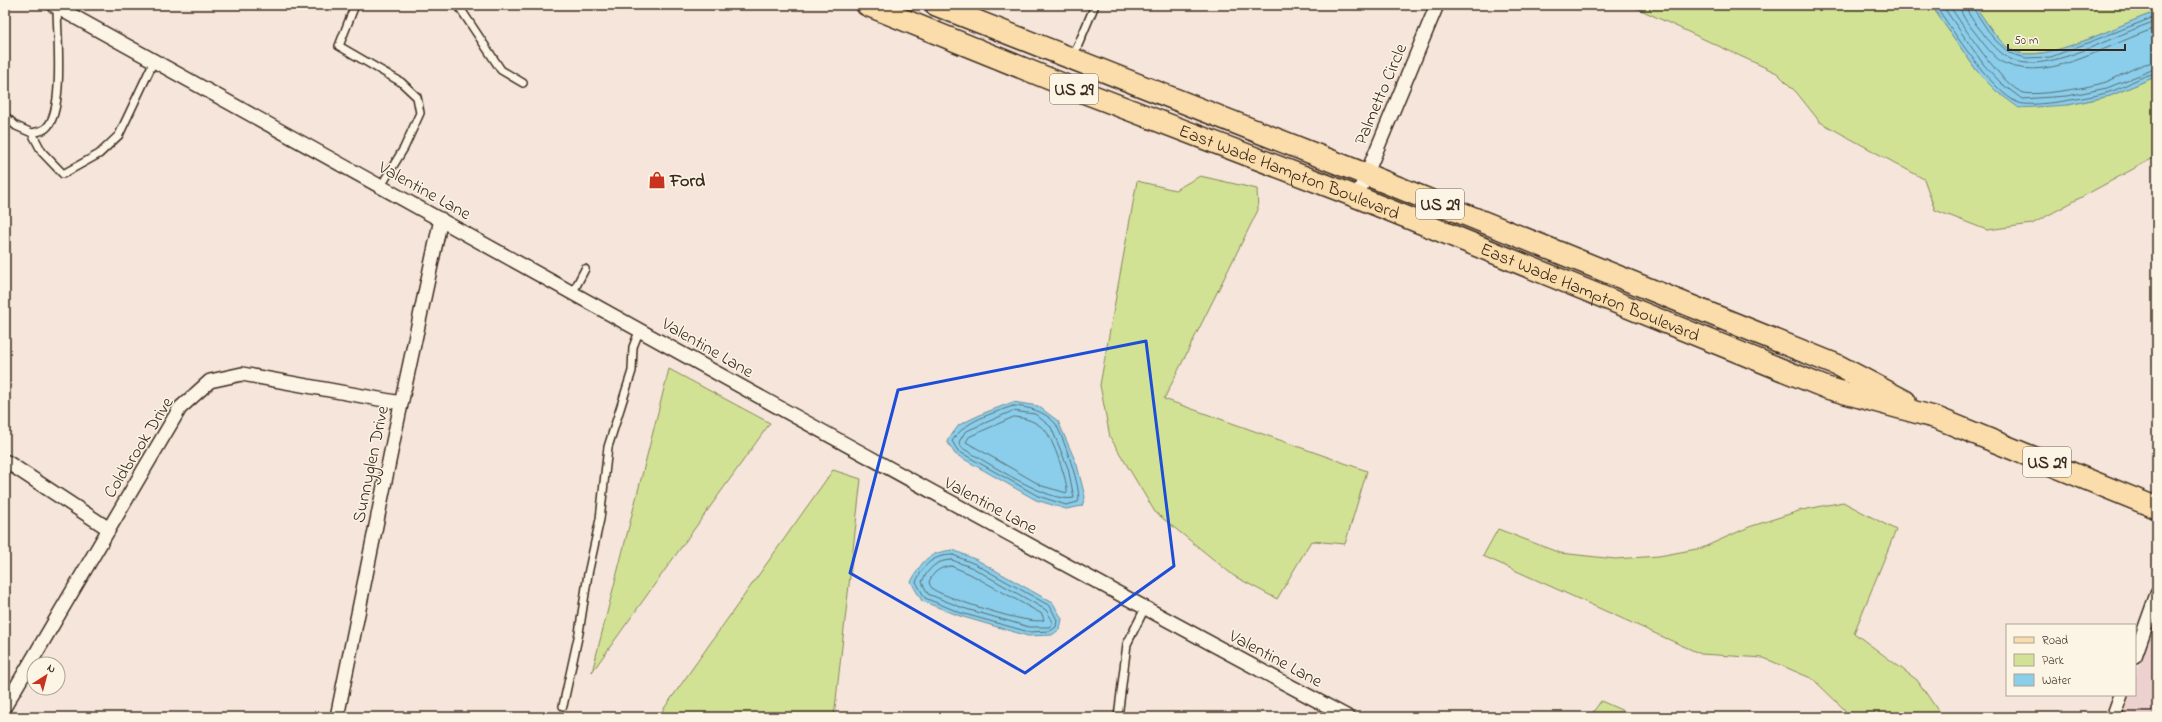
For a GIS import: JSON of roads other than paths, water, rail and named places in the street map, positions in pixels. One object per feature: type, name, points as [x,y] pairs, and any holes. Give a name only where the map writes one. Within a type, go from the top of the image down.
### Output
[{"type":"main road","name":"East Wade Hampton Boulevard","points":[[867,5],[1062,84],[1357,197],[1827,388],[1937,418]]},
{"type":"main road","name":"East Wade Hampton Boulevard","points":[[936,5],[1366,174],[1837,364],[1937,418],[2157,508]]},
{"type":"main road","points":[[1425,225],[1435,202]]},
{"type":"main road","points":[[1534,269],[1544,246]]},
{"type":"main road","points":[[1714,343],[1725,319]]},
{"type":"street","name":"Palmetto Circle","points":[[1357,197],[1437,5]]},
{"type":"street","name":"Valentine Lane","points":[[55,6],[640,329],[813,428],[1348,717]]},
{"type":"street","name":"Sunnyglen Drive","points":[[337,717],[401,403],[441,219]]},
{"type":"street","name":"Coldbrook Drive","points":[[5,706],[180,408],[210,381],[242,374],[401,403]]},
{"type":"street","points":[[7,462],[109,529]]},
{"type":"street","points":[[2136,653],[2157,594]]},
{"type":"street","points":[[2113,717],[2121,696]]},
{"type":"lane","points":[[355,5],[339,46],[401,82],[417,97],[420,113],[404,148],[381,186]]},
{"type":"lane","points":[[458,5],[501,70],[523,83]]},
{"type":"lane","points":[[1072,59],[1094,5]]},
{"type":"lane","points":[[32,133],[46,128],[54,116],[58,98],[55,6]]},
{"type":"lane","points":[[5,116],[16,126],[32,133],[42,152],[63,174],[99,154],[119,135],[154,61]]},
{"type":"lane","points":[[573,292],[585,269]]},
{"type":"lane","points":[[563,706],[579,633],[588,574],[600,519],[608,447],[630,377],[633,347],[640,329]]},
{"type":"lane","points":[[1118,717],[1127,644],[1144,608]]},
{"type":"water","points":[[1931,5],[1974,5],[2000,41],[2011,50],[2025,54],[2043,53],[2062,48],[2157,12],[2157,76],[2110,96],[2068,105],[2019,108],[1996,91],[1977,71]]},
{"type":"water","points":[[1013,402],[1038,406],[1058,421],[1077,465],[1085,497],[1082,506],[1066,509],[1036,500],[955,454],[947,441],[959,425],[984,413]]},
{"type":"water","points":[[953,550],[977,560],[1053,603],[1062,619],[1060,629],[1052,635],[1028,636],[960,616],[922,601],[911,582],[919,568],[931,556],[944,551]]},
{"type":"place","name":"Ford","points":[[657,180]]}]
